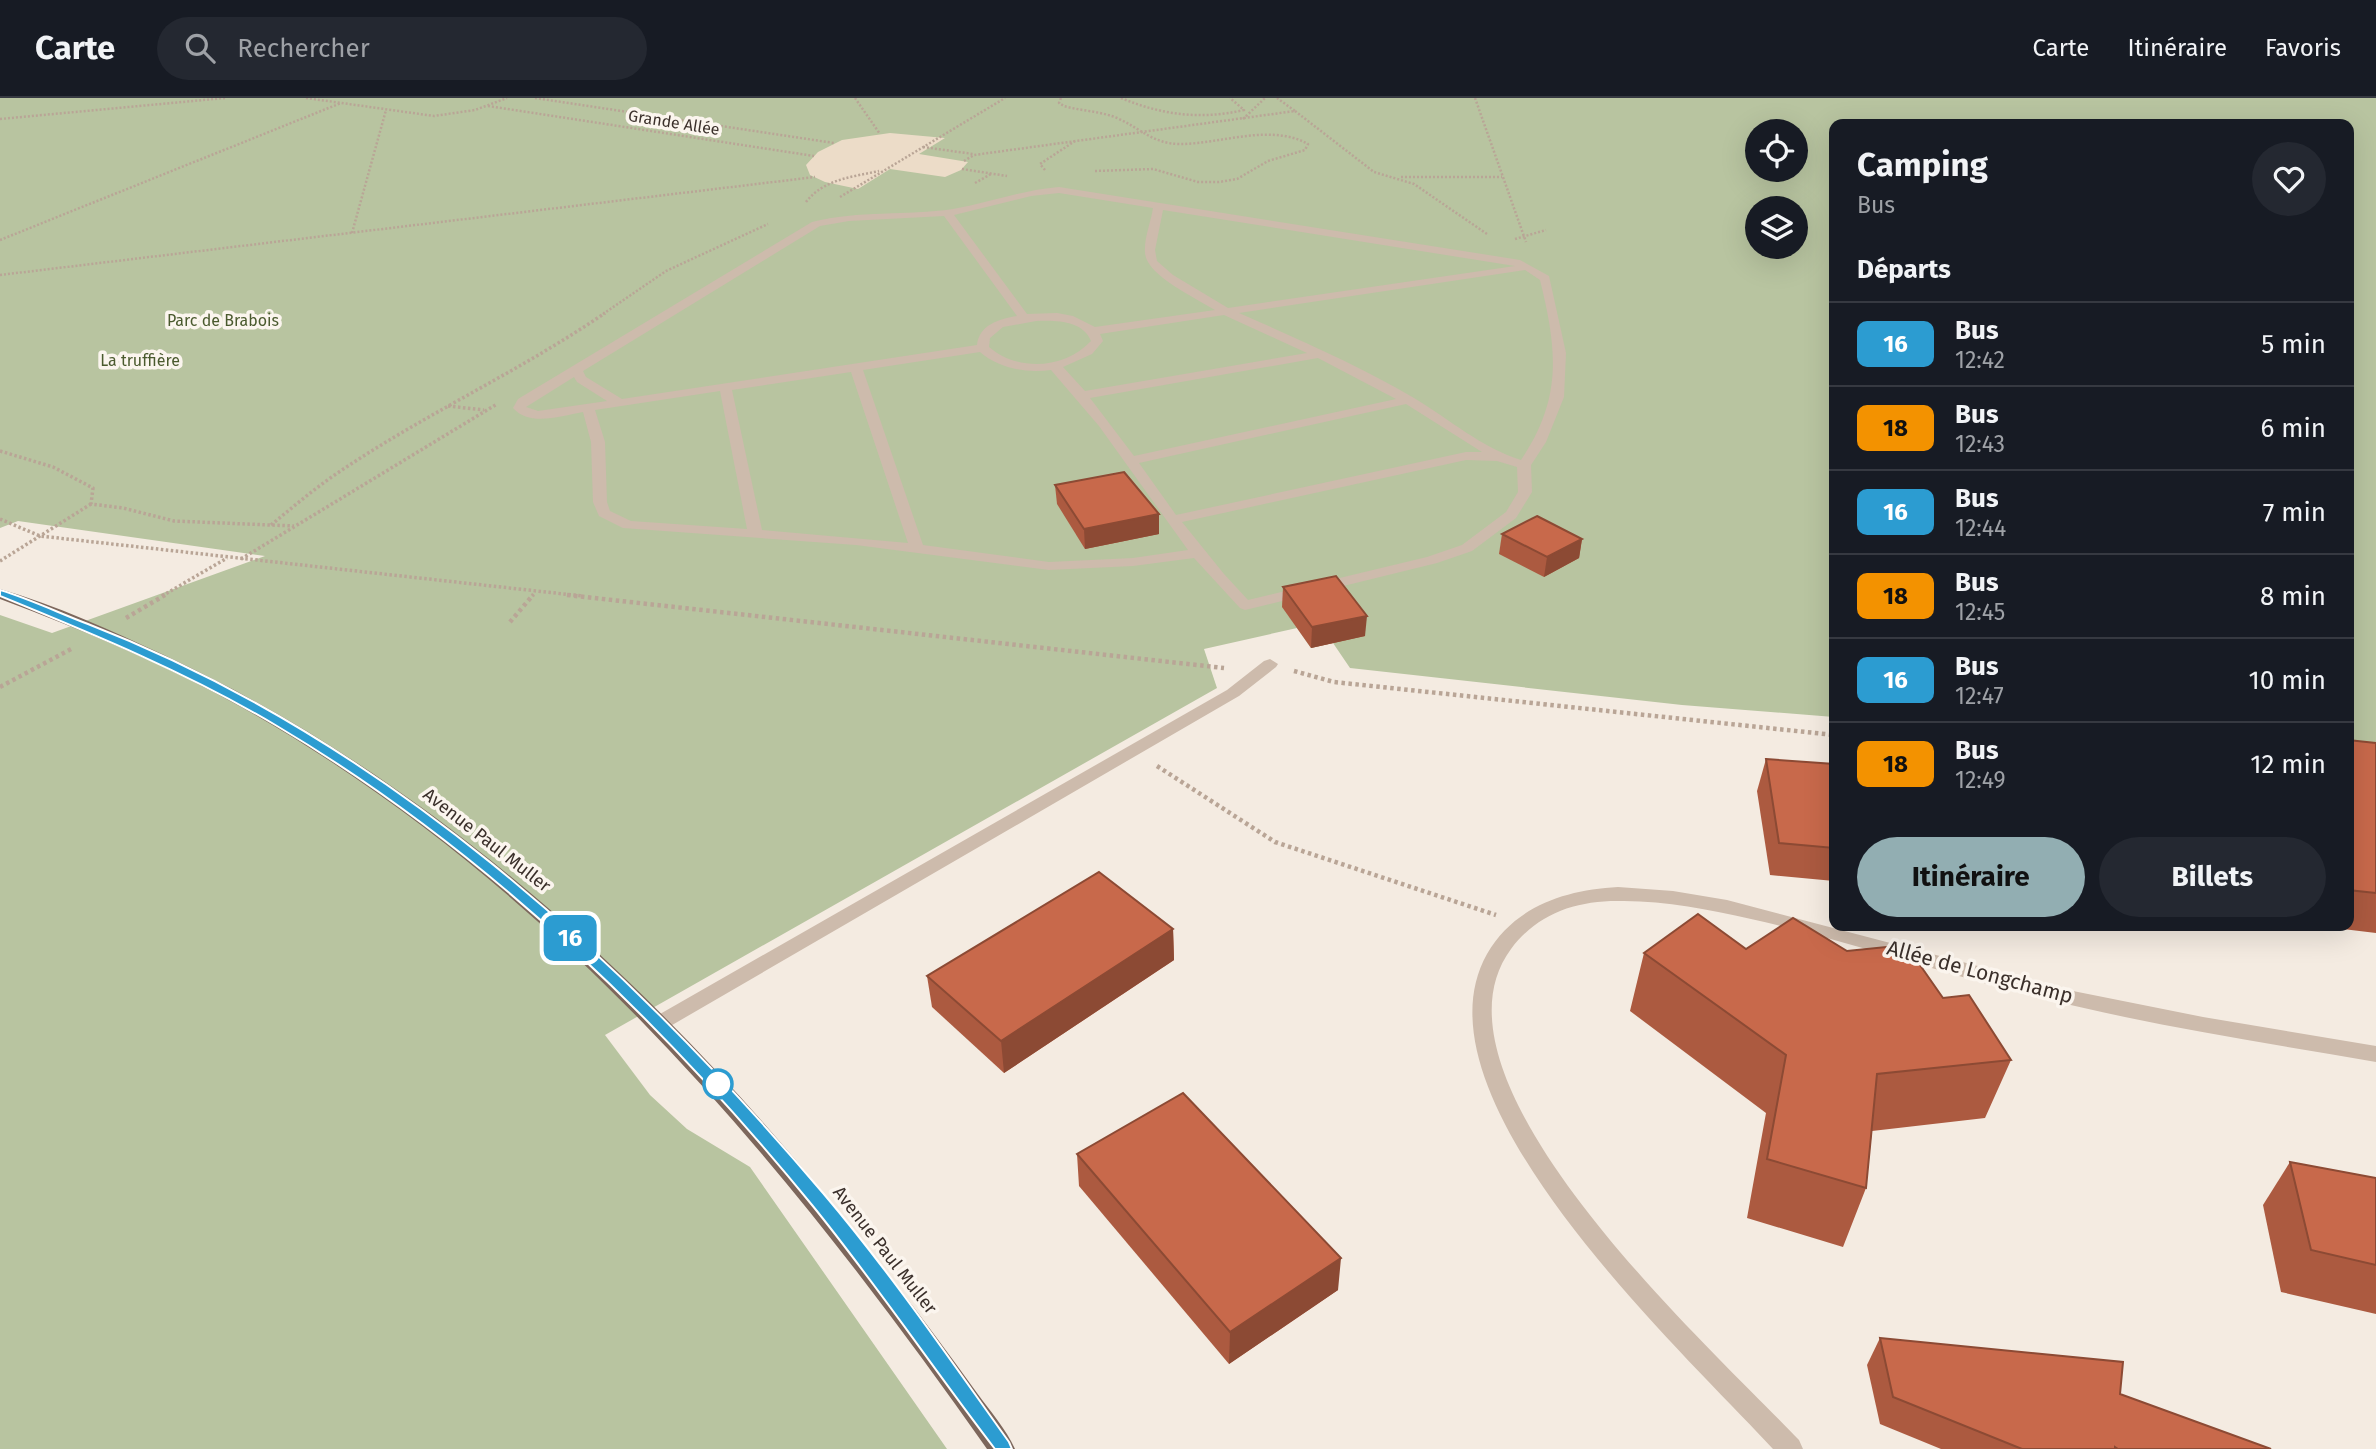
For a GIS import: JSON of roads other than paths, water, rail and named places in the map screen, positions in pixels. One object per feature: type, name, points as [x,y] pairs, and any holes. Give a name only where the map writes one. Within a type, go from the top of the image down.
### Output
[{"type":"main road","name":"Avenue Paul Muller","points":[[0,594],[102,633],[190,673],[282,723],[390,793],[527,899],[608,971],[660,1023],[718,1084],[819,1200],[886,1286],[1002,1449]]},
{"type":"street","points":[[1054,365],[1084,395],[1129,461],[1220,582],[1245,605],[1432,560],[1468,548],[1490,533],[1511,514],[1525,492],[1524,465],[1541,442],[1555,411],[1561,380],[1555,319],[1545,278],[1528,267],[1499,259],[1051,190],[1018,194],[947,213],[859,217],[816,224],[576,369],[523,402],[519,408],[528,414],[538,415],[982,348],[997,360],[1009,363],[1054,365],[1076,360],[1091,351],[1097,341],[1093,331]]},
{"type":"street","points":[[1159,206],[1150,250],[1152,262],[1169,277],[1229,313],[1320,354],[1408,400],[1498,457],[1524,465]]},
{"type":"street","points":[[947,213],[1024,318]]},
{"type":"street","points":[[982,348],[986,333],[1001,324],[1024,318],[1040,316],[1073,320],[1093,331],[1528,267]]},
{"type":"street","points":[[1084,395],[1320,354]]},
{"type":"street","points":[[856,367],[917,549]]},
{"type":"street","points":[[576,369],[581,379],[620,403]]},
{"type":"street","points":[[725,386],[755,533]]},
{"type":"street","points":[[1129,461],[1408,400]]},
{"type":"street","points":[[588,408],[598,442],[600,502],[604,513],[628,525],[755,533],[917,549],[1049,566],[1133,562],[1199,553]]},
{"type":"street","points":[[1173,520],[1466,456],[1498,457]]},
{"type":"street","points":[[660,1023],[1233,693],[1270,664]]},
{"type":"street","name":"Allée de Longchamp","points":[[1790,1449],[1637,1289],[1593,1236],[1529,1145],[1510,1109],[1482,1041],[1482,988],[1501,945],[1532,917],[1580,897],[1634,895],[1703,903],[1798,923],[2031,988],[2258,1035],[2376,1054]]},
{"type":"park label","name":"Parc de Brabois","points":[[223,320]]},
{"type":"park label","name":"La truffière","points":[[140,360]]}]
